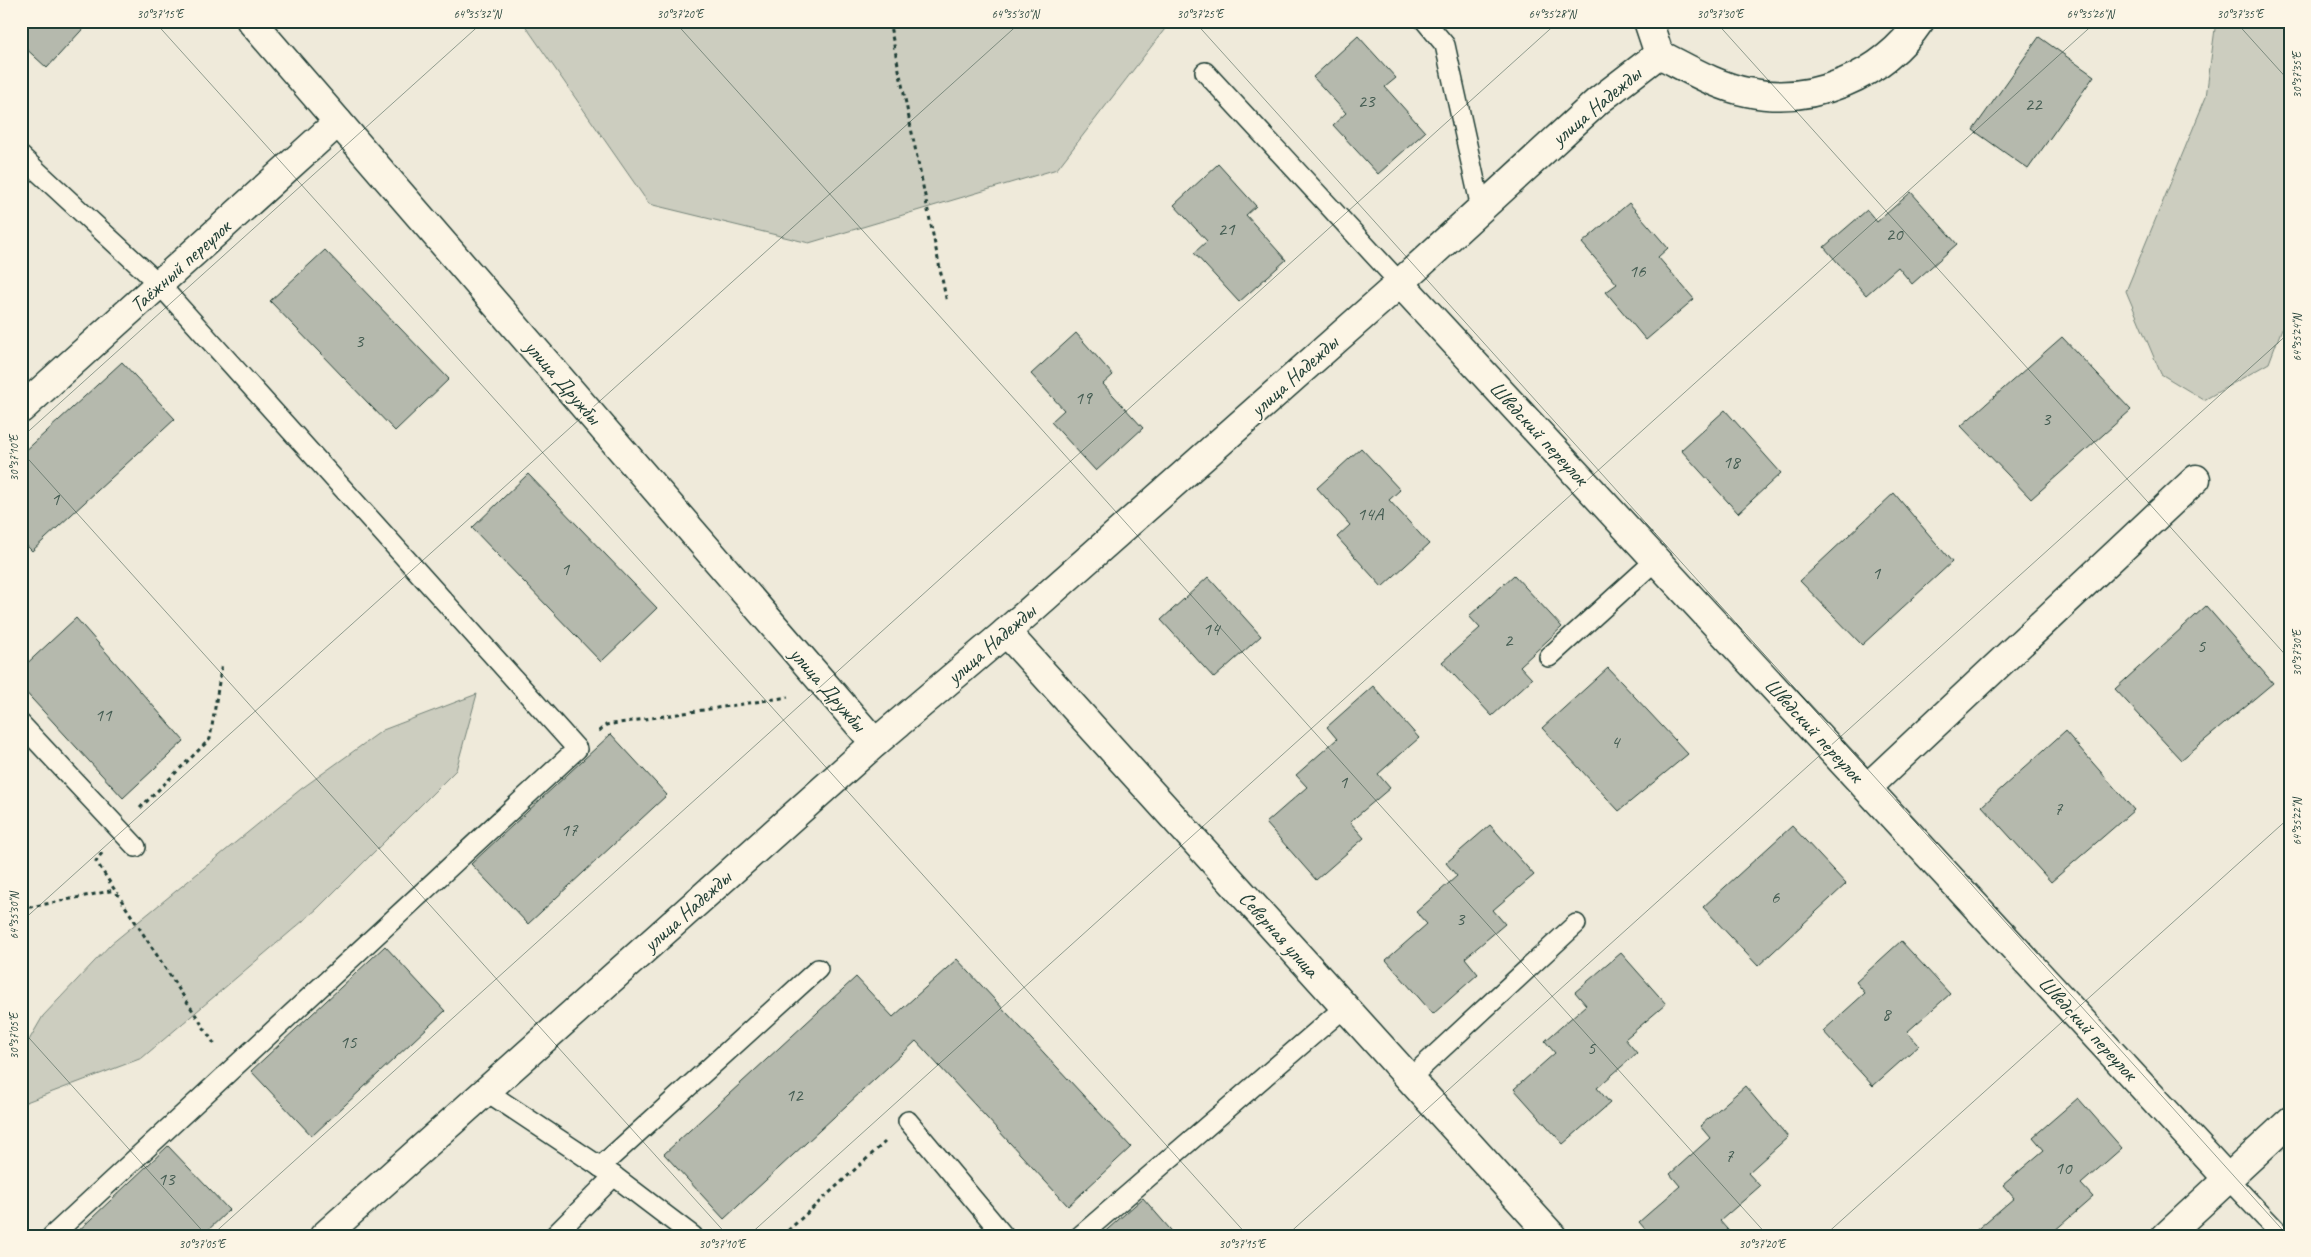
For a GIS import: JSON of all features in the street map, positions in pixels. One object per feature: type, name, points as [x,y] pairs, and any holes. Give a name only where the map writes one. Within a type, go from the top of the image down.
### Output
[{"type":"street","name":"улица Дружбы","points":[[251,21],[875,743]]},
{"type":"street","points":[[1648,21],[1659,54],[1708,79],[1745,92],[1775,96],[1811,92],[1859,77],[1889,57],[1911,34],[1920,21]]},
{"type":"street","name":"улица Надежды","points":[[324,1236],[875,743],[1006,632],[1400,283],[1598,101],[1659,54]]},
{"type":"street","name":"Таёжный переулок","points":[[21,409],[338,122]]},
{"type":"street","name":"Шведский переулок","points":[[1400,283],[2227,1178]]},
{"type":"street","points":[[1867,788],[2196,479]]},
{"type":"street","name":"Северная улица","points":[[1006,632],[1552,1236]]},
{"type":"street","points":[[2166,1236],[2290,1121]]},
{"type":"lane","points":[[1426,21],[1445,45],[1481,208]]},
{"type":"lane","points":[[1205,72],[1400,283]]},
{"type":"lane","points":[[21,156],[159,284],[577,749],[52,1236]]},
{"type":"lane","points":[[1549,657],[1656,560]]},
{"type":"lane","points":[[21,724],[118,830],[136,847]]},
{"type":"lane","points":[[1410,1079],[1576,924]]},
{"type":"lane","points":[[554,1236],[607,1172],[818,969]]},
{"type":"lane","points":[[1080,1236],[1345,1007]]},
{"type":"lane","points":[[486,1091],[607,1172],[694,1236]]},
{"type":"lane","points":[[908,1121],[1004,1236]]},
{"type":"lane","points":[[2227,1178],[2282,1236]]},
{"type":"path","points":[[889,21],[947,303]]},
{"type":"path","points":[[222,663],[210,738],[118,830],[96,861],[232,1070]]},
{"type":"path","points":[[577,749],[606,725],[829,690]]},
{"type":"path","points":[[21,909],[115,890]]},
{"type":"path","points":[[782,1236],[908,1121]]},
{"type":"shaded area","points":[[522,21],[1171,21],[1057,169],[809,243],[649,204]]},
{"type":"shaded area","points":[[2216,21],[2290,21],[2290,307],[2269,363],[2204,400],[2161,374],[2126,291],[2206,97]]},
{"type":"shaded area","points":[[477,694],[456,770],[317,909],[142,1058],[21,1104],[21,1054],[43,1016],[111,944],[301,789],[383,730]]},
{"type":"building","points":[[21,21],[90,21],[47,68],[21,44]]},
{"type":"building","points":[[1358,36],[1396,78],[1385,87],[1425,132],[1378,174],[1333,125],[1346,113],[1313,77]]},
{"type":"building","points":[[2039,37],[2094,76],[2028,169],[1973,130]]},
{"type":"building","points":[[1218,164],[1256,206],[1246,215],[1286,260],[1239,302],[1194,253],[1207,241],[1174,205]]},
{"type":"building","points":[[1911,192],[1957,244],[1912,284],[1898,267],[1866,295],[1824,247],[1867,210],[1877,222]]},
{"type":"building","points":[[1629,203],[1668,248],[1658,257],[1694,299],[1646,340],[1606,292],[1617,284],[1582,243]]},
{"type":"building","points":[[325,250],[449,379],[395,431],[270,301]]},
{"type":"building","points":[[1076,333],[1113,375],[1103,384],[1143,428],[1096,471],[1051,422],[1064,410],[1031,374]]},
{"type":"building","points":[[2062,337],[2131,410],[2031,499],[1961,426]]},
{"type":"building","points":[[122,362],[175,419],[32,551],[21,540],[21,455]]},
{"type":"building","points":[[1725,410],[1781,473],[1738,513],[1681,450]]},
{"type":"building","points":[[1361,448],[1400,490],[1389,500],[1429,544],[1382,587],[1337,537],[1350,525],[1317,488]]},
{"type":"building","points":[[528,474],[657,608],[601,662],[472,528]]},
{"type":"building","points":[[1894,493],[1952,562],[1862,645],[1800,581]]},
{"type":"building","points":[[1514,575],[1562,627],[1520,666],[1532,679],[1492,716],[1442,662],[1480,628],[1469,616]]},
{"type":"building","points":[[1208,577],[1261,636],[1214,678],[1161,620]]},
{"type":"building","points":[[2206,606],[2273,683],[2181,760],[2115,689]]},
{"type":"building","points":[[76,618],[184,741],[123,798],[21,687],[21,669]]},
{"type":"building","points":[[1608,668],[1688,754],[1619,811],[1542,728]]},
{"type":"building","points":[[1373,686],[1419,738],[1378,774],[1390,788],[1350,822],[1364,838],[1316,880],[1266,823],[1307,787],[1296,775],[1337,739],[1327,727]]},
{"type":"building","points":[[2065,731],[2134,810],[2051,882],[1982,806]]},
{"type":"building","points":[[611,734],[667,795],[528,924],[471,864]]},
{"type":"building","points":[[1490,825],[1534,875],[1493,910],[1505,924],[1465,958],[1478,974],[1433,1014],[1386,960],[1427,924],[1416,912],[1457,876],[1446,863]]},
{"type":"building","points":[[1792,826],[1846,884],[1758,966],[1703,907]]},
{"type":"building","points":[[1901,941],[1950,994],[1907,1032],[1919,1045],[1873,1086],[1823,1031],[1865,993],[1856,982]]},
{"type":"building","points":[[385,946],[445,1011],[312,1136],[251,1071]]},
{"type":"building","points":[[1621,953],[1666,1004],[1625,1039],[1637,1053],[1597,1088],[1610,1103],[1563,1144],[1514,1089],[1555,1053],[1545,1041],[1586,1005],[1575,992]]},
{"type":"building","points":[[957,959],[1131,1147],[1068,1206],[916,1041],[724,1219],[664,1154],[856,977],[893,1017]]},
{"type":"building","points":[[1745,1086],[1788,1137],[1748,1173],[1760,1186],[1720,1221],[1733,1236],[1651,1236],[1639,1222],[1680,1186],[1670,1174],[1710,1138],[1700,1126]]},
{"type":"building","points":[[2078,1098],[2122,1148],[2081,1184],[2093,1197],[2053,1232],[2056,1236],[1975,1236],[1973,1233],[2014,1198],[2003,1185],[2044,1150],[2033,1137]]},
{"type":"building","points":[[168,1146],[229,1210],[202,1236],[73,1236]]},
{"type":"building","points":[[1143,1198],[1176,1236],[1100,1236]]}]
